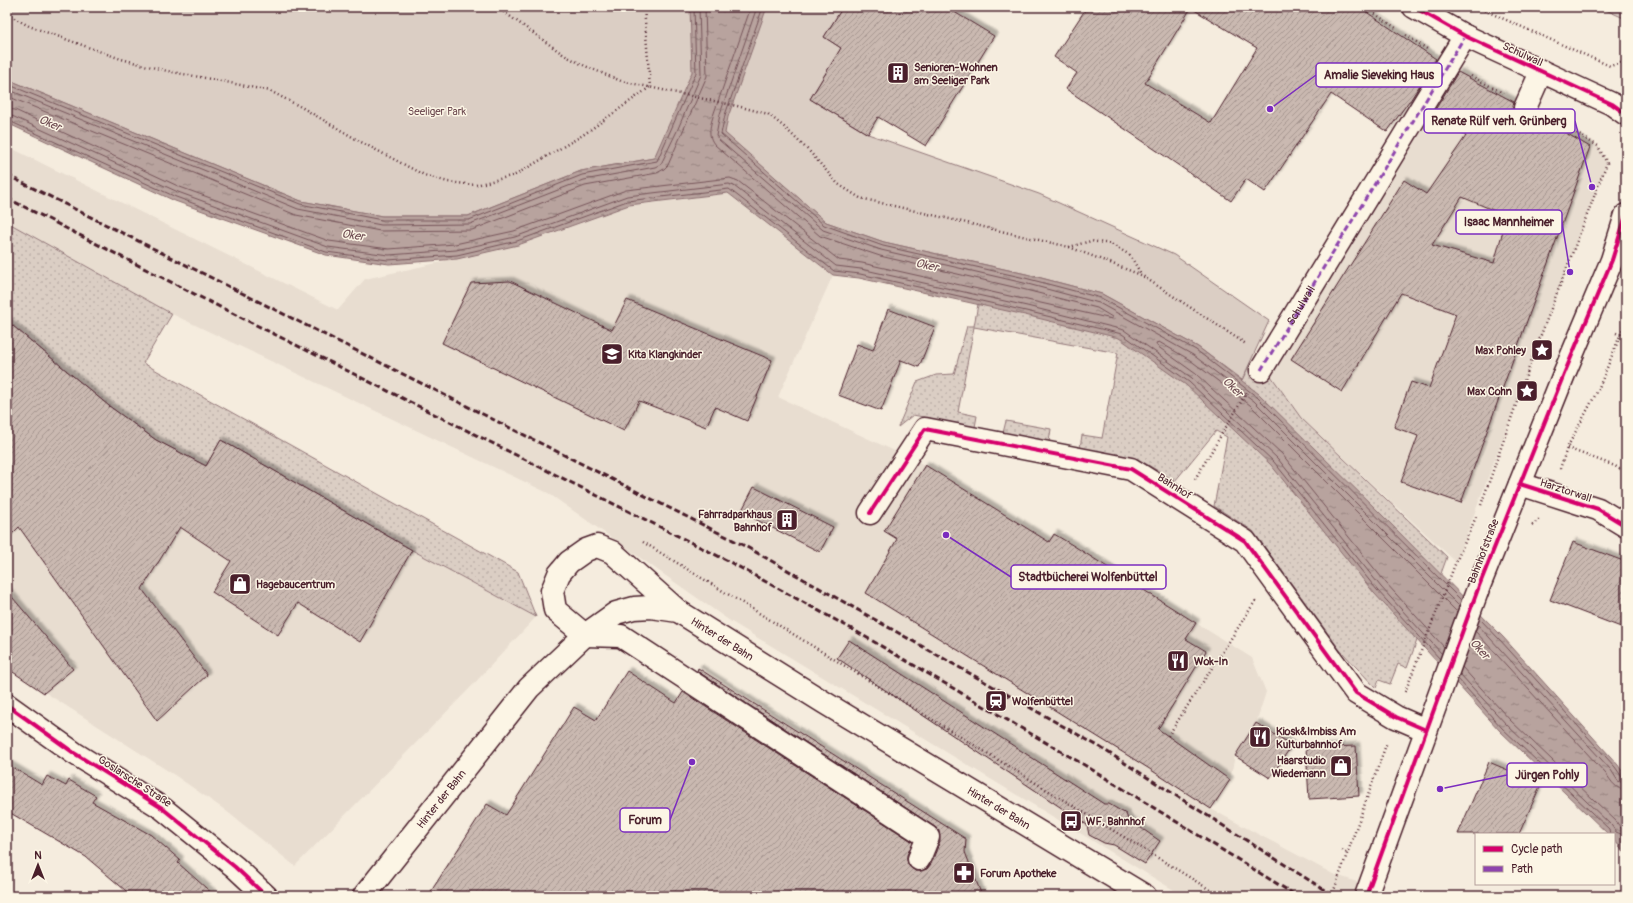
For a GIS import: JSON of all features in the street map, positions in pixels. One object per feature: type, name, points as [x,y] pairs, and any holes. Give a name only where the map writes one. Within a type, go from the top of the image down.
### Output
[{"type":"street","name":"Schulwall","points":[[1414,7],[1465,36],[1612,104],[1626,114]]},
{"type":"street","name":"Schulwall","points":[[1264,364],[1465,36]]},
{"type":"street","points":[[1526,107],[1541,72]]},
{"type":"street","name":"Bahnhofstraße","points":[[1366,896],[1504,520],[1612,260],[1626,215]]},
{"type":"street","name":"Bahnhof","points":[[870,513],[925,429],[1131,469],[1245,541],[1356,692],[1396,718],[1426,730]]},
{"type":"street","name":"Harztorwall","points":[[1520,484],[1598,509],[1626,526]]},
{"type":"street","points":[[678,611],[612,552],[597,546],[586,550],[569,562],[559,574],[552,591],[555,610],[585,635],[621,636],[928,837],[919,859]]},
{"type":"street","name":"Hinter der Bahn","points":[[364,896],[529,688],[585,635],[616,613],[634,608],[651,607],[678,611],[825,703],[1146,896]]},
{"type":"street","name":"Goslarsche Straße","points":[[8,707],[74,753],[162,808],[235,867],[266,896]]},
{"type":"path","points":[[497,7],[564,55],[585,66],[621,80],[768,114],[809,151],[838,184],[860,198],[1069,247],[1141,275],[1264,364]]},
{"type":"path","points":[[644,7],[650,87]]},
{"type":"path","points":[[1365,7],[1397,29]]},
{"type":"path","points":[[1477,7],[1610,66],[1626,61]]},
{"type":"path","points":[[7,14],[29,26],[121,60],[167,71],[270,91],[424,175],[448,182],[476,185],[515,175],[583,135],[650,87]]},
{"type":"path","points":[[1332,896],[1412,673],[1456,562],[1479,511],[1534,353],[1606,163],[1598,146],[1449,64],[1403,33]]},
{"type":"path","points":[[1069,247],[1091,241],[1111,244],[1130,255],[1141,275]]},
{"type":"path","points":[[1558,474],[1567,448],[1598,390],[1626,321]]},
{"type":"path","points":[[1616,333],[1621,335]]},
{"type":"path","points":[[1567,448],[1615,466],[1626,473]]},
{"type":"path","points":[[640,540],[1220,896]]},
{"type":"path","points":[[1168,736],[1270,577]]},
{"type":"shaded area","points":[[1458,72],[1598,146],[1607,163],[1456,562],[1301,418],[1271,376]]},
{"type":"shaded area","points":[[7,146],[338,310],[365,279],[518,245],[629,205],[728,193],[833,275],[778,397],[925,465],[1044,549],[1054,534],[1252,658],[1266,692],[1256,723],[1235,756],[1230,780],[1211,809],[1333,874],[1399,896],[1198,896],[1177,892],[730,621],[548,493],[172,314],[7,222]]},
{"type":"shaded area","name":"Hagebaucentrum","points":[[7,321],[109,406],[221,440],[412,550],[536,617],[470,688],[295,866],[225,810],[176,776],[7,668]]},
{"type":"green space","name":"Seeliger Park","points":[[7,7],[843,7],[824,37],[841,48],[810,99],[868,134],[1039,194],[1174,255],[1269,321],[1242,380],[1198,347],[1102,294],[1026,274],[884,242],[826,222],[724,133],[654,158],[581,171],[468,216],[382,216],[301,201],[7,79]]},
{"type":"green space","points":[[1599,7],[1626,7],[1626,19]]},
{"type":"green space","points":[[7,222],[172,314],[143,363],[518,572],[536,617],[412,550],[221,440],[206,466],[156,440],[109,406],[7,321]]},
{"type":"green space","points":[[983,277],[1242,380],[1251,362],[1271,376],[1301,418],[1447,557],[1407,668],[1398,664],[1390,684],[1379,680],[1376,688],[1340,650],[1253,531],[1214,506],[1227,437],[1216,431],[1175,481],[1138,459],[1080,448],[1082,435],[1102,438],[1118,353],[974,327],[958,412],[977,416],[975,427],[913,415],[898,427],[917,382],[936,375],[954,374],[967,326],[974,326]]},
{"type":"green space","points":[[1006,421],[1051,429],[1049,442],[1003,433]]},
{"type":"water","name":"Oker","points":[[690,7],[767,7],[728,117],[725,133],[826,222],[884,242],[1026,274],[1102,294],[1198,347],[1259,394],[1503,637],[1618,765],[1626,777],[1626,854],[1615,841],[1615,833],[1607,833],[1500,731],[1374,593],[1271,465],[1186,385],[1119,338],[1025,315],[859,278],[833,275],[728,193],[629,205],[518,245],[457,259],[389,264],[326,255],[175,201],[7,123],[7,79],[301,201],[382,216],[468,216],[581,171],[654,158],[692,72]]},
{"type":"building","name":"Senioren-Wohnen am Seeliger Park","points":[[843,7],[946,7],[994,36],[926,146],[878,117],[868,134],[810,99],[841,48],[824,37]]},
{"type":"building","points":[[1087,7],[1359,7],[1436,59],[1410,101],[1387,132],[1331,94],[1265,192],[1246,179],[1231,201],[1066,89],[1077,73],[1054,57]],"holes":[[[1191,8],[1257,48],[1211,123],[1145,83]]]},
{"type":"building","points":[[1458,72],[1514,102],[1513,110],[1515,116],[1520,119],[1527,120],[1535,115],[1590,147],[1461,503],[1401,482],[1418,436],[1394,427],[1411,382],[1429,388],[1456,314],[1401,293],[1342,392],[1291,359],[1404,180],[1426,194],[1466,136],[1432,115]],"holes":[[[1462,197],[1507,216],[1494,263],[1432,245]]]},
{"type":"building","points":[[510,281],[612,330],[627,300],[772,360],[747,421],[715,407],[706,427],[639,401],[624,431],[442,343],[471,283]]},
{"type":"building","points":[[888,309],[935,327],[919,367],[901,360],[881,411],[838,395],[857,344],[873,350]]},
{"type":"building","points":[[7,321],[109,406],[156,440],[206,466],[221,440],[412,550],[360,642],[298,603],[278,635],[212,592],[231,561],[180,527],[142,589],[207,675],[157,721],[19,527],[7,539]]},
{"type":"building","points":[[925,465],[1049,542],[1054,534],[1196,623],[1186,639],[1206,651],[1158,729],[1230,780],[1211,809],[1148,768],[866,593],[897,539],[884,531]]},
{"type":"building","name":"Fahrradparkhaus Bahnhof","points":[[754,487],[833,527],[820,552],[741,512]]},
{"type":"building","points":[[1573,542],[1626,562],[1626,629],[1550,600]]},
{"type":"building","points":[[7,591],[73,669],[44,693],[7,668]]},
{"type":"building","points":[[849,640],[1104,804],[1109,804],[1126,814],[1128,819],[1160,841],[1145,864],[1114,845],[1104,843],[1089,835],[1087,825],[837,658]]},
{"type":"building","points":[[698,668],[966,839],[965,852],[982,896],[428,896],[487,804],[506,815],[574,707],[596,720],[627,671],[676,703],[683,692],[913,842],[907,855],[909,866],[915,871],[927,869],[931,864],[940,841],[939,831],[935,827],[697,671]]},
{"type":"building","points":[[1256,723],[1292,745],[1270,778],[1235,756]]},
{"type":"building","points":[[1356,746],[1359,796],[1309,799],[1306,748]]},
{"type":"building","points":[[1489,762],[1541,784],[1519,833],[1458,834]]},
{"type":"building","points":[[7,764],[42,785],[47,776],[66,786],[69,780],[96,796],[92,802],[151,835],[180,860],[178,863],[215,896],[132,896],[86,857],[7,811]]},
{"type":"railway","points":[[7,175],[745,546],[1098,746],[1334,896]]},
{"type":"railway","points":[[7,198],[204,299],[728,561],[852,629],[1086,766],[1297,896]]},
{"type":"marked path","points":[[1261,370],[1465,36]]},
{"type":"cycle path","points":[[1414,7],[1465,36],[1612,104],[1626,114]]},
{"type":"cycle path","points":[[1366,896],[1479,586],[1564,374],[1612,260],[1626,215]]},
{"type":"cycle path","points":[[870,513],[925,429],[1131,469],[1245,541],[1356,693],[1396,717],[1426,730]]},
{"type":"cycle path","points":[[1520,484],[1598,509],[1626,526]]},
{"type":"cycle path","points":[[7,705],[74,753],[162,808],[235,867],[266,896]]},
{"type":"place","name":"Senioren-Wohnen am Seeliger Park","points":[[898,73]]},
{"type":"place","name":"Amalie Sieveking Haus","points":[[1270,109]]},
{"type":"place","name":"Renate Rülf verh. Grünberg","points":[[1592,187]]},
{"type":"place","name":"Isaac Mannheimer","points":[[1570,272]]},
{"type":"place","name":"Max Pohley","points":[[1542,350]]},
{"type":"place","name":"Kita Klangkinder","points":[[612,354]]},
{"type":"place","name":"Max Cohn","points":[[1527,391]]},
{"type":"place","name":"Fahrradparkhaus Bahnhof","points":[[787,520]]},
{"type":"place","name":"Stadtbücherei Wolfenbüttel","points":[[946,535]]},
{"type":"place","name":"Hagebaucentrum","points":[[240,584]]},
{"type":"place","name":"Wok-In","points":[[1178,661]]},
{"type":"place","name":"Wolfenbüttel","points":[[996,701]]},
{"type":"place","name":"Kiosk&Imbiss Am Kulturbahnhof","points":[[1260,737]]},
{"type":"place","name":"Forum","points":[[692,762]]},
{"type":"place","name":"Haarstudio Wiedemann","points":[[1341,766]]},
{"type":"place","name":"Jürgen Pohly","points":[[1440,789]]},
{"type":"place","name":"WF, Bahnhof","points":[[1071,821]]},
{"type":"place","name":"Forum Apotheke","points":[[964,873]]}]
